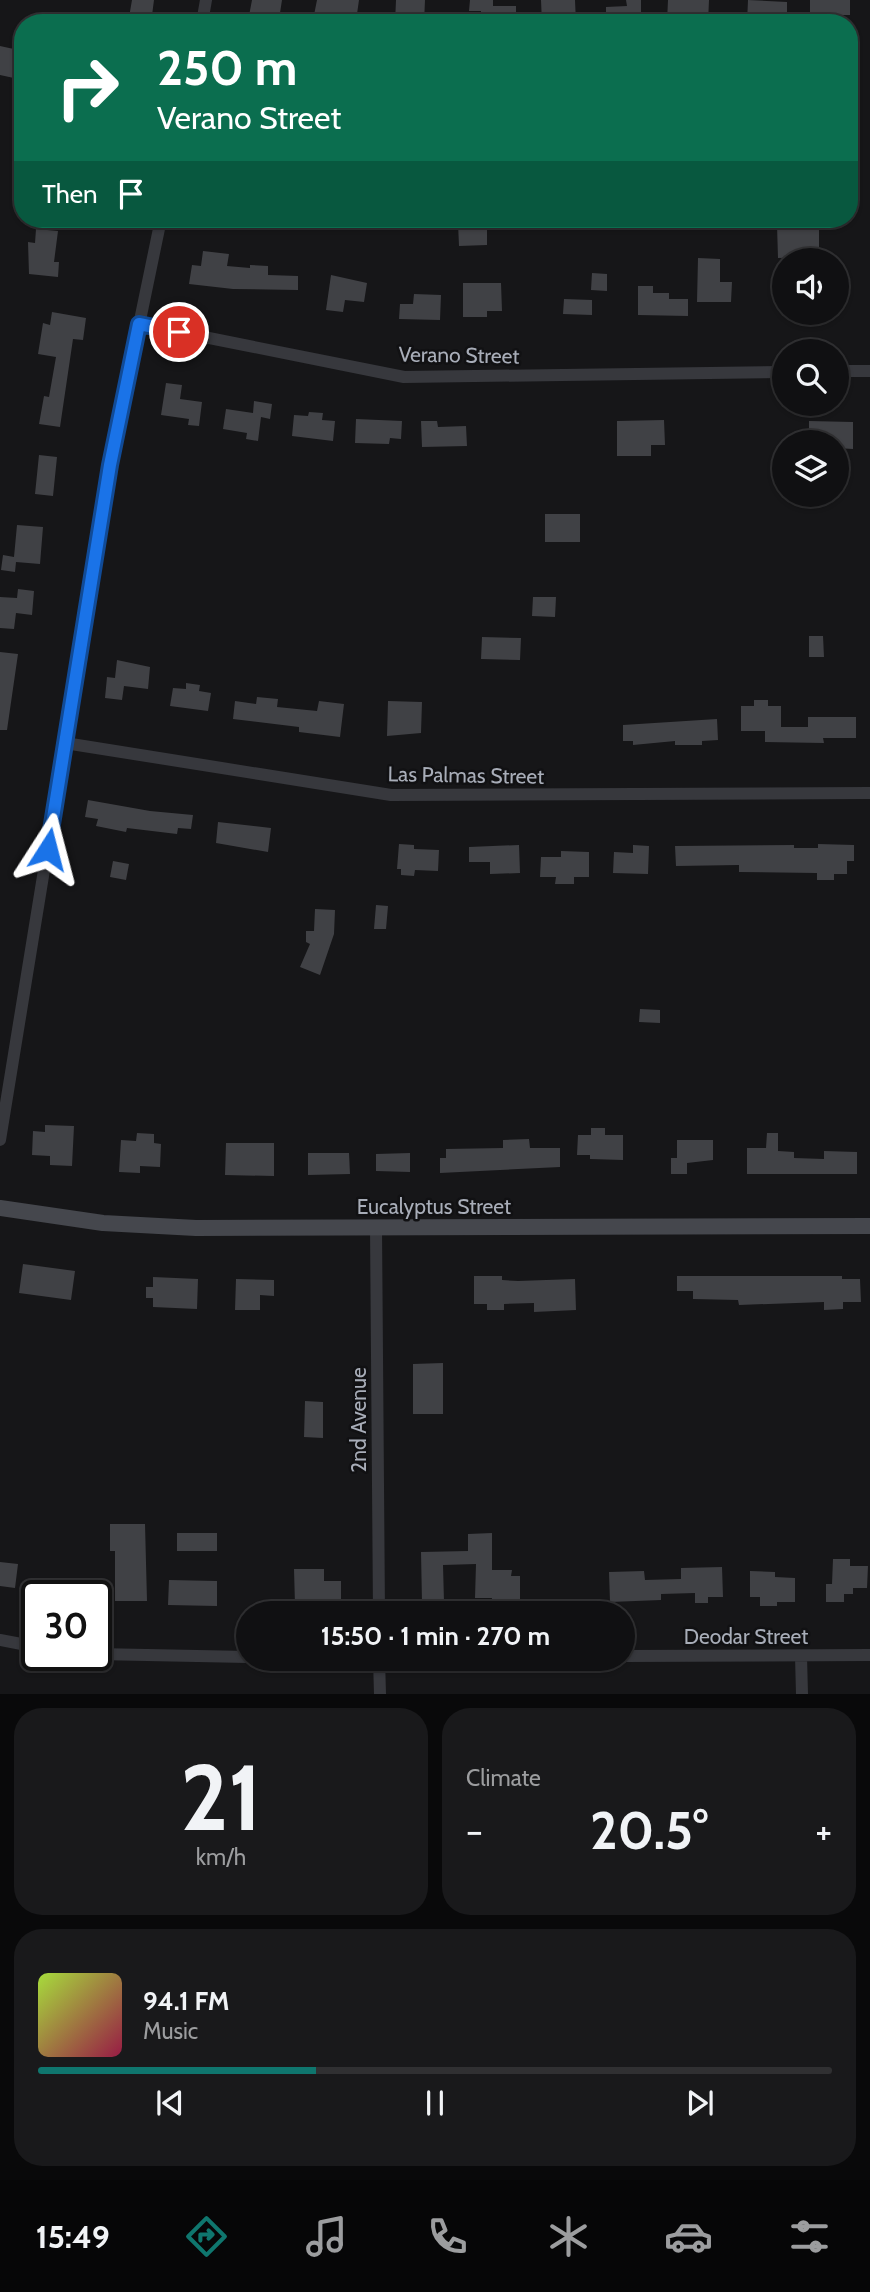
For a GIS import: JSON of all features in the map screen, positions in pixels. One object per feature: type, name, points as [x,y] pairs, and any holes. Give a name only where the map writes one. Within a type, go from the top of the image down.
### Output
[{"type":"main road","name":"Eucalyptus Street","points":[[0,1208],[131,1226],[870,1226]]},
{"type":"street","points":[[0,1140],[110,465],[159,228]]},
{"type":"street","name":"Verano Street","points":[[139,324],[404,377],[772,372]]},
{"type":"street","points":[[849,371],[870,371]]},
{"type":"street","name":"Las Palmas Street","points":[[65,743],[391,795],[870,793]]},
{"type":"street","name":"2nd Avenue","points":[[376,1227],[379,1601]]},
{"type":"street","points":[[0,1640],[21,1644]]},
{"type":"street","points":[[112,1654],[236,1657]]},
{"type":"street","name":"Deodar Street","points":[[635,1656],[870,1655]]},
{"type":"street","points":[[801,1656],[802,1693]]},
{"type":"street","points":[[379,1671],[380,1693]]},
{"type":"building","points":[[132,0],[154,0],[152,14],[130,14]]},
{"type":"building","points":[[252,0],[282,0],[280,13],[249,14]]},
{"type":"building","points":[[317,0],[359,0],[357,14],[314,14]]},
{"type":"building","points":[[396,0],[425,0],[424,14],[395,14]]},
{"type":"building","points":[[470,0],[493,0],[493,6],[516,6],[516,14],[481,14],[481,11],[469,11]]},
{"type":"building","points":[[541,0],[575,0],[576,14],[542,14]]},
{"type":"building","points":[[626,0],[641,0],[641,14],[606,14],[606,7],[627,6]]},
{"type":"building","points":[[668,0],[709,0],[708,14],[667,14]]},
{"type":"building","points":[[748,0],[787,2],[787,14],[747,14]]},
{"type":"building","points":[[810,0],[850,0],[850,14],[810,14]]},
{"type":"building","points":[[0,46],[14,49],[14,78],[0,75]]},
{"type":"building","points":[[458,228],[487,228],[487,245],[459,246]]},
{"type":"building","points":[[777,228],[819,228],[819,248],[778,248]]},
{"type":"building","points":[[36,229],[58,231],[54,262],[59,262],[58,277],[29,274],[28,242],[35,243]]},
{"type":"building","points":[[203,251],[229,254],[227,266],[268,266],[268,275],[298,276],[298,290],[233,289],[189,284],[192,265],[201,266]]},
{"type":"building","points":[[698,258],[720,259],[720,282],[732,282],[731,302],[697,302]]},
{"type":"building","points":[[592,273],[607,274],[607,291],[591,290]]},
{"type":"building","points":[[331,275],[367,283],[364,302],[345,300],[343,312],[326,310]]},
{"type":"building","points":[[463,283],[501,283],[502,311],[487,311],[487,317],[463,317]]},
{"type":"building","points":[[638,286],[653,286],[653,293],[669,293],[669,299],[688,299],[688,316],[638,315]]},
{"type":"building","points":[[414,294],[441,295],[440,320],[399,319],[400,304],[413,304]]},
{"type":"building","points":[[564,299],[592,300],[592,315],[563,314]]},
{"type":"building","points":[[52,312],[86,318],[83,340],[73,339],[60,427],[39,424],[44,396],[49,397],[56,357],[38,354],[43,323],[50,325]]},
{"type":"building","points":[[166,383],[182,385],[180,399],[202,402],[199,426],[188,425],[189,419],[161,415]]},
{"type":"building","points":[[254,401],[272,404],[270,419],[261,417],[258,441],[246,439],[247,433],[223,429],[226,409],[253,413]]},
{"type":"building","points":[[309,412],[323,413],[322,420],[335,421],[333,441],[292,436],[294,415],[308,416]]},
{"type":"building","points":[[356,419],[402,421],[401,439],[390,438],[389,444],[355,443]]},
{"type":"building","points":[[664,420],[665,445],[651,445],[651,456],[617,456],[617,421]]},
{"type":"building","points":[[421,421],[437,421],[438,427],[466,426],[467,446],[422,447]]},
{"type":"building","points":[[809,421],[853,422],[853,449],[849,449],[849,430],[809,430]]},
{"type":"building","points":[[39,455],[57,457],[53,496],[35,494]]},
{"type":"building","points":[[545,514],[580,514],[580,542],[545,542]]},
{"type":"building","points":[[17,525],[43,527],[40,564],[16,562],[15,572],[1,570],[3,555],[14,557]]},
{"type":"building","points":[[18,589],[34,591],[32,615],[16,613],[14,629],[0,628],[0,597],[17,598]]},
{"type":"building","points":[[533,597],[556,597],[555,617],[532,616]]},
{"type":"building","points":[[809,636],[823,636],[824,657],[809,657]]},
{"type":"building","points":[[482,637],[521,638],[520,660],[481,659]]},
{"type":"building","points":[[0,652],[18,654],[7,730],[0,730]]},
{"type":"building","points":[[117,660],[150,667],[148,689],[124,686],[122,700],[105,698],[107,677],[115,678]]},
{"type":"building","points":[[186,683],[200,685],[199,691],[211,693],[208,711],[170,706],[173,688],[186,689]]},
{"type":"building","points":[[257,697],[278,699],[277,707],[317,711],[319,701],[344,704],[340,737],[299,732],[299,727],[233,719],[235,701],[256,704]]},
{"type":"building","points":[[754,700],[768,700],[768,706],[781,706],[781,727],[808,727],[808,717],[856,717],[856,738],[823,738],[824,743],[765,742],[765,731],[741,731],[741,706],[754,706]]},
{"type":"building","points":[[388,701],[422,702],[421,733],[387,736]]},
{"type":"building","points":[[717,719],[718,740],[702,741],[702,745],[675,745],[675,741],[633,745],[633,741],[623,741],[623,725]]},
{"type":"building","points":[[88,800],[150,811],[193,815],[191,829],[178,828],[177,834],[127,828],[126,832],[96,826],[98,819],[85,817]]},
{"type":"building","points":[[218,822],[271,828],[268,852],[216,843]]},
{"type":"building","points":[[399,844],[414,845],[414,849],[439,850],[438,871],[415,870],[414,876],[401,875],[401,869],[397,869]]},
{"type":"building","points":[[818,844],[854,845],[854,861],[847,861],[847,874],[834,874],[834,880],[817,880],[817,873],[739,872],[739,865],[676,866],[675,846],[794,845],[794,848],[818,848]]},
{"type":"building","points":[[519,845],[520,873],[490,874],[490,862],[469,862],[469,847]]},
{"type":"building","points":[[633,845],[649,846],[648,874],[613,873],[614,852],[633,853]]},
{"type":"building","points":[[561,851],[589,852],[589,877],[574,877],[574,884],[555,884],[556,877],[540,877],[541,857],[561,857]]},
{"type":"building","points":[[113,861],[129,864],[126,880],[110,877]]},
{"type":"building","points":[[376,905],[388,906],[386,929],[374,929]]},
{"type":"building","points":[[315,909],[335,910],[334,934],[320,975],[300,967],[310,944],[306,942],[306,931],[314,931]]},
{"type":"building","points":[[640,1009],[660,1010],[660,1023],[639,1022]]},
{"type":"building","points":[[45,1125],[74,1126],[72,1166],[50,1165],[50,1156],[32,1155],[33,1131],[45,1132]]},
{"type":"building","points":[[591,1128],[605,1128],[605,1135],[623,1135],[623,1160],[590,1159],[590,1155],[577,1155],[578,1135],[591,1135]]},
{"type":"building","points":[[137,1133],[154,1134],[154,1143],[161,1144],[160,1167],[140,1166],[140,1173],[119,1172],[121,1140],[136,1141]]},
{"type":"building","points":[[767,1133],[778,1133],[778,1151],[794,1152],[794,1158],[824,1159],[824,1151],[857,1152],[857,1174],[747,1174],[747,1148],[766,1148]]},
{"type":"building","points":[[529,1139],[530,1148],[560,1148],[560,1167],[440,1173],[440,1158],[446,1158],[446,1149],[503,1148],[503,1140]]},
{"type":"building","points":[[677,1140],[713,1140],[713,1160],[687,1163],[687,1174],[671,1174],[671,1158],[677,1158]]},
{"type":"building","points":[[226,1143],[274,1143],[274,1176],[225,1175]]},
{"type":"building","points":[[308,1153],[349,1153],[350,1174],[308,1175]]},
{"type":"building","points":[[410,1153],[410,1172],[376,1171],[376,1154]]},
{"type":"building","points":[[23,1264],[75,1271],[71,1300],[19,1293]]},
{"type":"building","points":[[474,1276],[502,1276],[502,1280],[518,1281],[575,1279],[576,1310],[534,1312],[534,1303],[504,1304],[504,1310],[487,1310],[487,1304],[474,1304]]},
{"type":"building","points":[[677,1276],[842,1276],[842,1279],[860,1279],[861,1302],[843,1302],[843,1309],[824,1310],[824,1302],[739,1305],[738,1300],[693,1299],[693,1291],[677,1291]]},
{"type":"building","points":[[153,1277],[198,1279],[197,1309],[153,1307],[153,1298],[146,1298],[146,1287],[153,1287]]},
{"type":"building","points":[[236,1279],[274,1280],[274,1296],[260,1295],[260,1310],[235,1310]]},
{"type":"building","points":[[443,1363],[443,1414],[413,1414],[413,1364]]},
{"type":"building","points":[[305,1401],[323,1402],[323,1438],[304,1437]]},
{"type":"building","points":[[110,1524],[145,1524],[147,1601],[115,1601],[115,1551],[110,1551]]},
{"type":"building","points":[[177,1533],[217,1533],[217,1551],[177,1551]]},
{"type":"building","points":[[492,1533],[492,1570],[512,1570],[511,1576],[520,1576],[520,1601],[475,1598],[476,1564],[443,1565],[444,1601],[422,1601],[421,1552],[468,1551],[468,1534]]},
{"type":"building","points":[[833,1559],[850,1559],[850,1566],[868,1566],[867,1588],[853,1588],[853,1594],[844,1594],[844,1602],[826,1602],[826,1584],[832,1584]]},
{"type":"building","points":[[0,1562],[18,1564],[15,1588],[0,1586]]},
{"type":"building","points":[[722,1567],[723,1597],[708,1597],[708,1603],[695,1603],[695,1593],[661,1594],[661,1600],[610,1601],[609,1572],[644,1571],[645,1580],[681,1579],[681,1568]]},
{"type":"building","points":[[294,1569],[324,1569],[324,1581],[341,1581],[341,1601],[295,1601]]},
{"type":"building","points":[[750,1571],[775,1572],[775,1577],[795,1578],[795,1602],[760,1606],[760,1597],[750,1597]]},
{"type":"building","points":[[169,1580],[217,1581],[217,1606],[168,1605]]},
{"type":"route","points":[[48,849],[110,465],[139,324],[179,332]]}]
